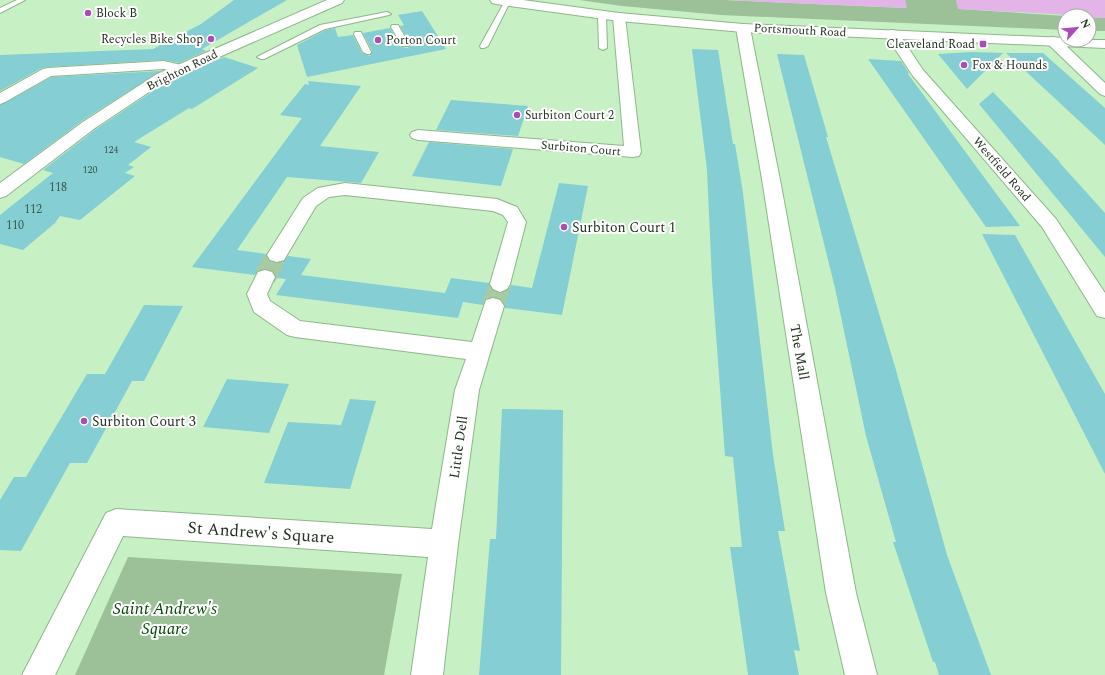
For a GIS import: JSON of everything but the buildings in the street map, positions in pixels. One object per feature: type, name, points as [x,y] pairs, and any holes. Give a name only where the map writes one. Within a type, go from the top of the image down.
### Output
[{"type":"street","name":"Brighton Road","points":[[0,192],[61,145],[116,106],[162,77],[338,0]]},
{"type":"street","name":"Portsmouth Road","points":[[501,1],[619,17],[743,28],[1105,44]]},
{"type":"street","name":"Surbiton Court","points":[[418,135],[633,152],[619,17]]},
{"type":"street","name":"The Mall","points":[[743,28],[773,193],[841,593],[861,675]]},
{"type":"street","name":"Westfield Road","points":[[892,34],[918,73],[1049,223],[1105,310]]},
{"type":"street","points":[[1053,42],[1105,91]]},
{"type":"street","points":[[0,98],[48,72],[164,66],[180,69]]},
{"type":"street","points":[[277,255],[309,202],[324,192],[345,189],[497,204],[510,211],[517,222],[500,284]]},
{"type":"street","points":[[265,277],[257,294],[261,306],[295,329],[480,352]]},
{"type":"street","name":"Little Dell","points":[[444,544],[467,390],[493,306]]},
{"type":"street","name":"St Andrew's Square","points":[[38,675],[116,522],[444,544]]},
{"type":"street","points":[[427,675],[444,544]]},
{"type":"lane","points":[[0,10],[22,0]]},
{"type":"lane","points":[[484,46],[501,1]]},
{"type":"lane","points":[[261,57],[323,27],[387,14]]},
{"type":"lane","points":[[602,14],[603,48]]},
{"type":"lane","points":[[395,27],[405,44]]},
{"type":"lane","points":[[358,34],[367,52]]},
{"type":"green space","points":[[579,0],[725,0],[906,8],[905,0],[956,0],[959,9],[1057,15],[1057,30],[721,15],[622,6]]},
{"type":"green space","points":[[1097,18],[1105,18],[1105,31],[1097,31]]},
{"type":"green space","name":"Saint Andrew's Square","points":[[128,557],[402,574],[384,675],[75,675]]},
{"type":"shaded area","points":[[725,0],[905,0],[907,8]]},
{"type":"shaded area","points":[[956,0],[1105,0],[1105,18],[1097,18],[1097,8],[1057,8],[1057,14],[958,9]]},
{"type":"tunnel","points":[[273,261],[277,255]]},
{"type":"tunnel","points":[[265,277],[274,260]]},
{"type":"tunnel","points":[[493,306],[500,284]]},
{"type":"place","name":"Block B","points":[[88,13]]},
{"type":"place","name":"Recycles Bike Shop","points":[[211,39]]},
{"type":"place","name":"Porton Court","points":[[378,40]]},
{"type":"place","name":"Cleaveland Road","points":[[983,44]]},
{"type":"place","name":"Fox & Hounds","points":[[964,65]]},
{"type":"place","name":"Surbiton Court 2","points":[[517,115]]},
{"type":"place","name":"Surbiton Court 1","points":[[564,227]]},
{"type":"place","name":"Surbiton Court 3","points":[[84,421]]}]
